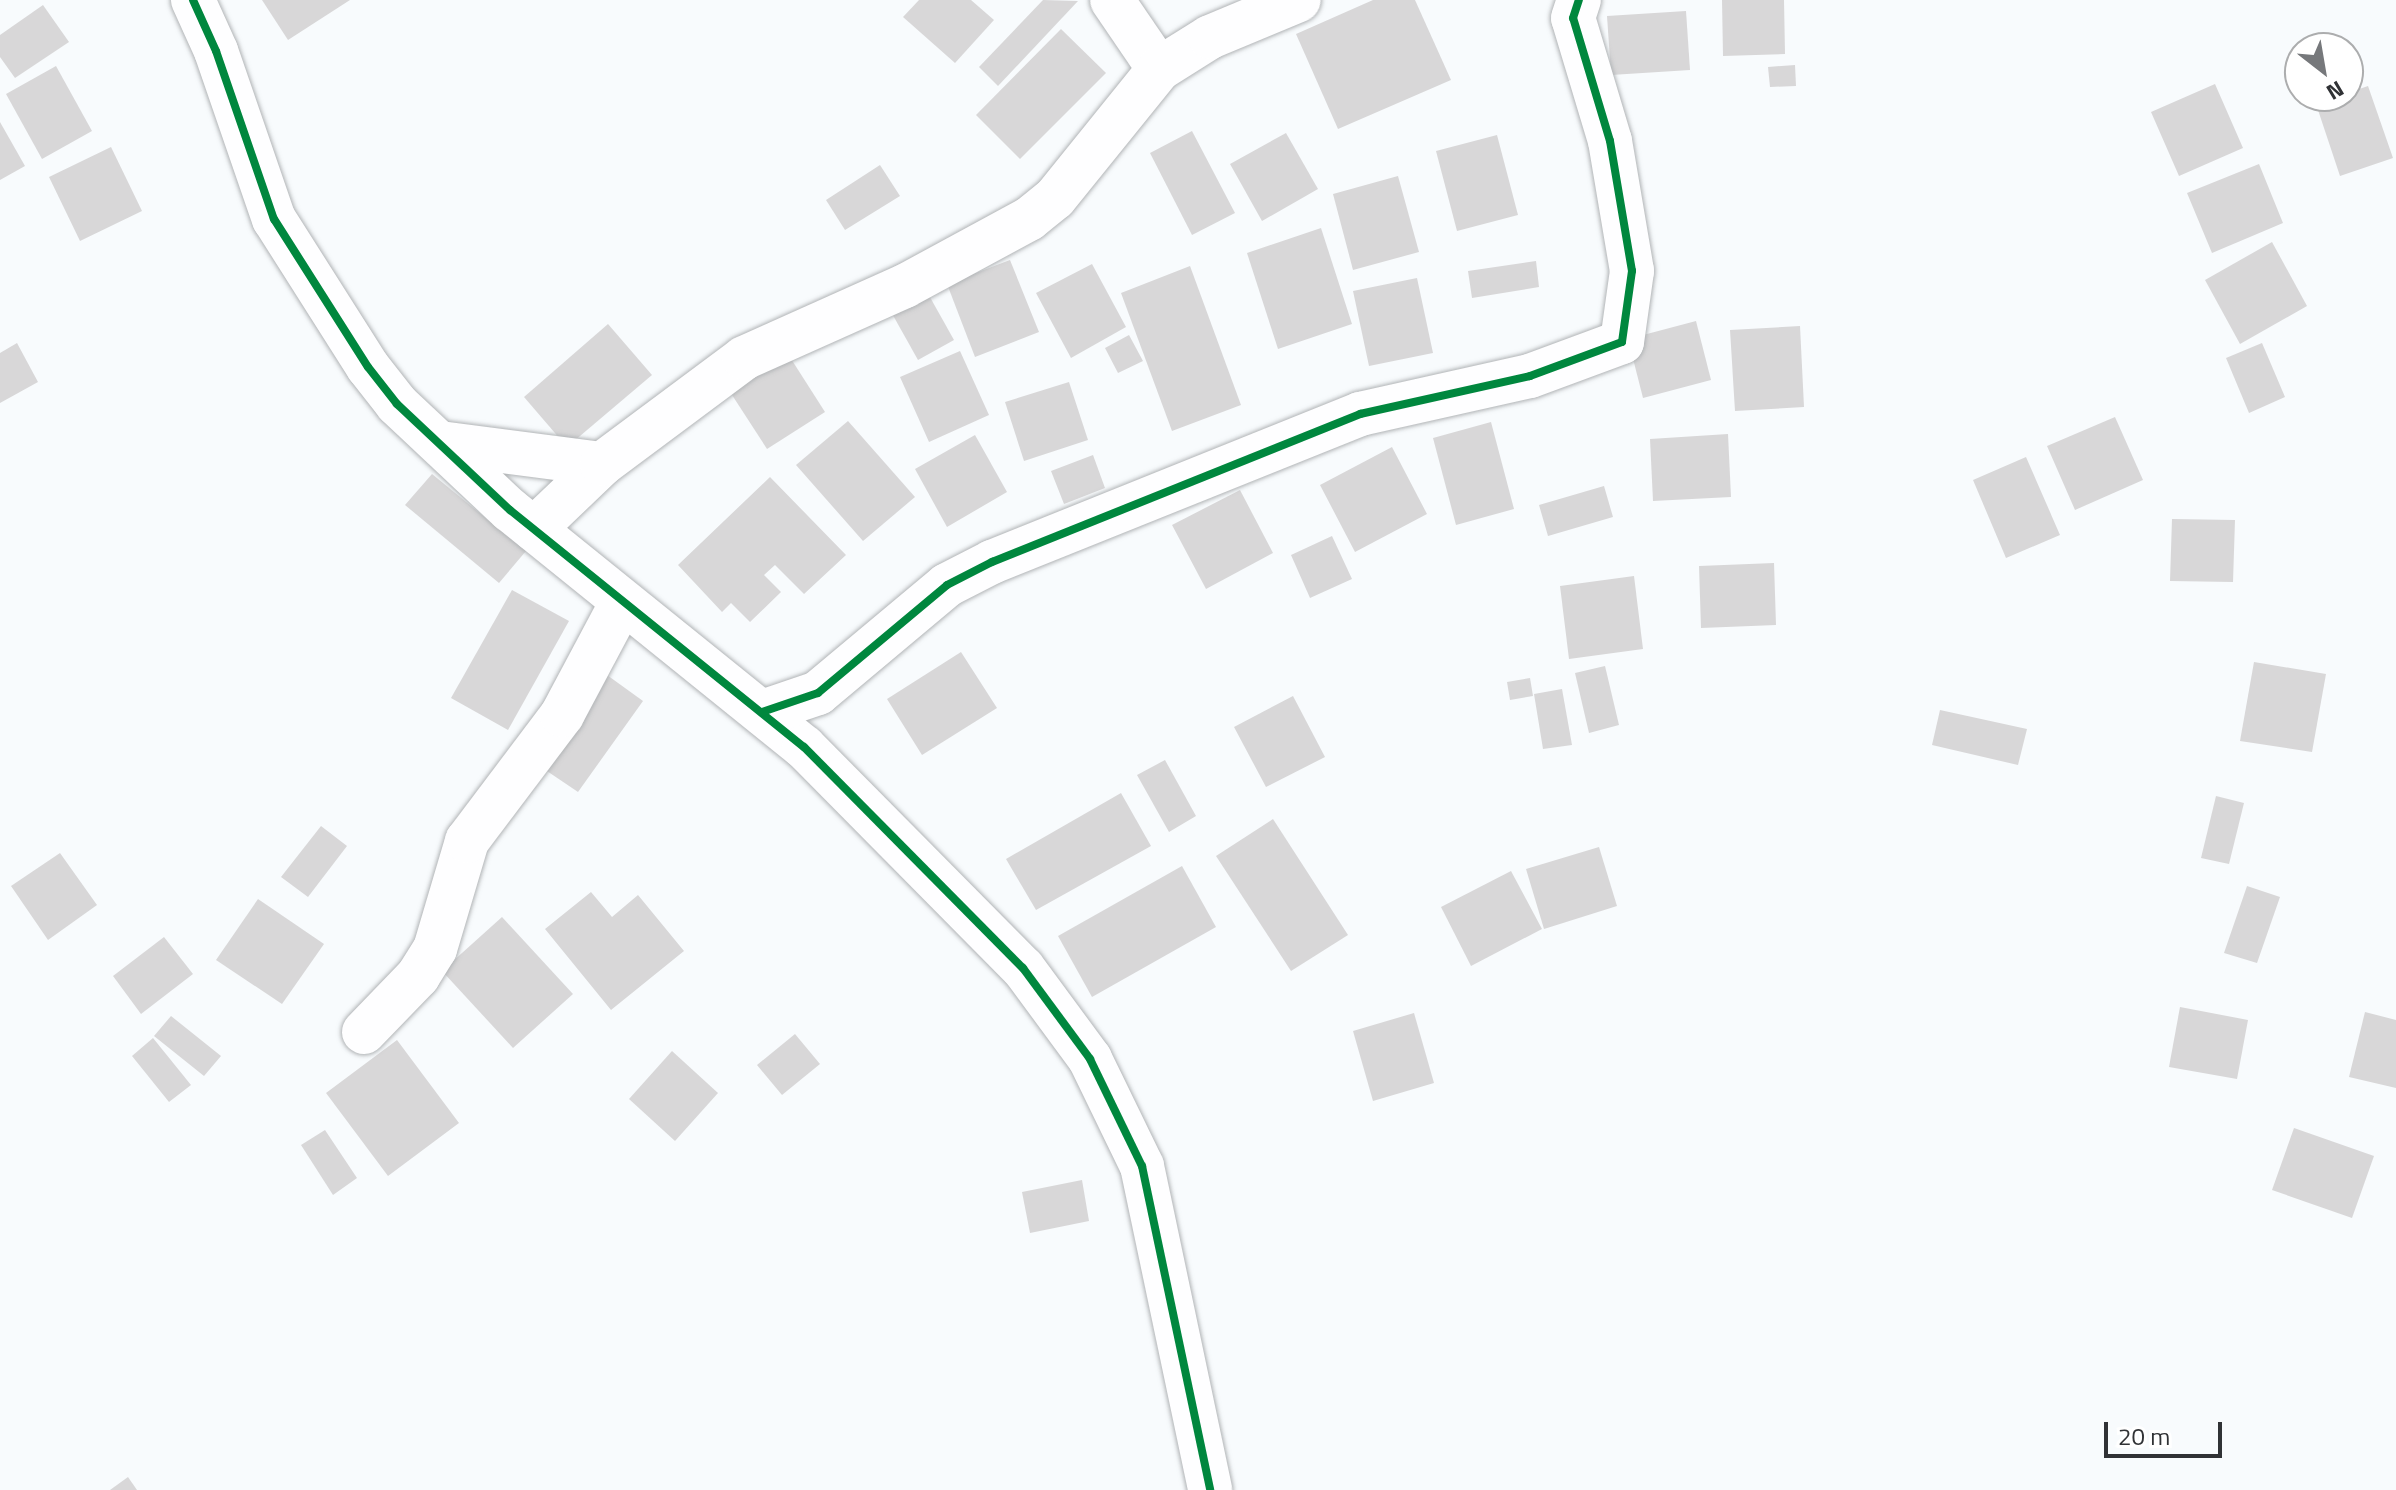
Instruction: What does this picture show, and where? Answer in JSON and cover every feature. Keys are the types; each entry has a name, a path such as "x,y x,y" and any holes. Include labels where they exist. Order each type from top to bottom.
{"street":[{"path":"193,0 216,51 274,219 368,367 397,404 534,529 804,747 1023,968 1090,1059 1142,1166 1210,1490"},
{"path":"1112,0 1159,69"},
{"path":"534,529 602,464 744,358 905,286 1029,219 1055,198 1159,69 1210,37 1299,0"},
{"path":"762,712 818,693 947,585 992,562 1360,414 1530,376 1622,342 1632,271 1610,141 1573,18 1579,0"},
{"path":"440,443 602,464"},
{"path":"364,1032 418,976 435,949 467,841 562,715 622,602"}],"building":[{"path":"262,0 350,0 288,40"},
{"path":"919,0 971,0 994,20 955,63 903,17"},
{"path":"1043,0 1078,1 998,86 979,67"},
{"path":"1373,0 1415,0 1451,80 1338,129 1296,34"},
{"path":"1722,0 1784,0 1785,54 1723,56"},
{"path":"43,5 69,42 15,78 0,57 0,35"},
{"path":"1686,11 1690,70 1611,75 1607,16"},
{"path":"1061,29 1106,73 1020,159 976,115"},
{"path":"1795,65 1796,86 1770,87 1768,67"},
{"path":"56,66 92,131 42,159 6,94"},
{"path":"2215,84 2243,148 2179,176 2151,112"},
{"path":"2368,86 2393,158 2340,176 2319,112 2364,112 2364,87"},
{"path":"0,122 25,166 0,180"},
{"path":"1192,131 1235,213 1192,235 1150,153"},
{"path":"1286,133 1318,189 1262,221 1230,164"},
{"path":"1497,135 1518,215 1457,231 1436,151"},
{"path":"111,147 142,211 80,241 49,177"},
{"path":"2259,164 2283,223 2212,253 2187,193"},
{"path":"880,165 900,196 845,230 826,200"},
{"path":"1398,176 1419,252 1353,270 1333,194"},
{"path":"1321,228 1352,324 1278,349 1247,253"},
{"path":"2272,242 2307,306 2240,344 2205,280"},
{"path":"1010,260 1039,332 975,357 947,284"},
{"path":"1536,261 1539,287 1472,298 1468,271"},
{"path":"1092,264 1126,327 1071,358 1036,293"},
{"path":"1190,266 1241,405 1172,431 1121,293"},
{"path":"1417,278 1433,353 1369,366 1353,291"},
{"path":"926,290 954,340 918,360 890,310"},
{"path":"1696,321 1711,380 1643,398 1628,339"},
{"path":"608,324 652,375 567,447 524,397"},
{"path":"1800,326 1804,407 1735,411 1730,330"},
{"path":"1129,335 1143,361 1118,373 1105,348"},
{"path":"779,340 825,412 767,449 721,378"},
{"path":"17,343 38,382 0,403 0,353"},
{"path":"2262,343 2285,397 2249,413 2226,358"},
{"path":"960,351 989,415 929,442 900,377"},
{"path":"1069,382 1088,440 1024,461 1005,402"},
{"path":"2115,417 2143,480 2075,510 2047,446"},
{"path":"848,421 915,497 863,541 796,465"},
{"path":"1491,422 1514,509 1456,525 1433,438"},
{"path":"1728,434 1731,497 1653,501 1650,439"},
{"path":"975,435 1007,492 947,527 915,469"},
{"path":"1392,447 1427,514 1355,552 1320,485"},
{"path":"1093,455 1105,488 1064,504 1051,471"},
{"path":"2026,457 2060,535 2006,558 1973,480"},
{"path":"432,474 526,551 499,583 405,505"},
{"path":"770,477 846,555 804,594 775,565 764,575 781,592 750,622 731,603 722,612 678,565"},
{"path":"1604,486 1613,517 1548,536 1539,505"},
{"path":"1240,490 1273,553 1206,589 1172,525"},
{"path":"2172,519 2235,520 2233,582 2170,581"},
{"path":"1332,536 1352,579 1310,598 1291,555"},
{"path":"1774,563 1776,625 1701,628 1699,566"},
{"path":"1634,576 1643,649 1569,659 1560,586"},
{"path":"512,590 569,621 508,730 451,698"},
{"path":"961,652 997,708 922,755 887,699"},
{"path":"2254,662 2326,674 2312,752 2240,741"},
{"path":"1605,666 1619,725 1589,733 1575,673"},
{"path":"607,675 643,701 578,792 541,767"},
{"path":"1530,678 1533,696 1510,700 1507,682"},
{"path":"1562,689 1572,745 1543,749 1534,694"},
{"path":"1293,696 1325,757 1266,787 1234,727"},
{"path":"1940,710 2027,729 2018,765 1932,745"},
{"path":"1165,760 1196,816 1169,832 1137,775"},
{"path":"1121,793 1151,846 1036,910 1006,859"},
{"path":"2216,796 2244,803 2229,864 2201,858"},
{"path":"1273,819 1348,935 1291,971 1216,856"},
{"path":"321,826 347,846 308,897 281,877"},
{"path":"1599,847 1617,906 1544,929 1526,869"},
{"path":"60,853 97,905 48,940 11,886"},
{"path":"1182,866 1216,927 1092,997 1058,936"},
{"path":"1511,871 1542,929 1471,966 1441,907"},
{"path":"2247,886 2280,897 2257,963 2224,953"},
{"path":"591,892 612,917 638,895 684,951 611,1010 545,929"},
{"path":"258,899 324,944 282,1004 216,960"},
{"path":"502,917 573,994 513,1048 442,971"},
{"path":"164,937 193,974 141,1014 113,976"},
{"path":"2180,1007 2248,1020 2237,1079 2169,1067"},
{"path":"2365,1012 2396,1020 2396,1088 2349,1077"},
{"path":"1414,1013 1434,1083 1373,1101 1353,1031"},
{"path":"171,1016 221,1056 204,1076 154,1036"},
{"path":"795,1034 820,1064 782,1095 757,1065"},
{"path":"153,1038 191,1085 169,1102 132,1056"},
{"path":"397,1040 459,1123 388,1176 326,1093"},
{"path":"672,1051 718,1093 675,1141 629,1099"},
{"path":"2294,1128 2374,1156 2352,1218 2272,1190"},
{"path":"325,1130 357,1178 333,1195 301,1145"},
{"path":"1082,1180 1089,1221 1030,1233 1022,1192"},
{"path":"128,1477 137,1490 110,1490"}],"cycle path":[{"path":"193,0 216,51 274,219 368,367 397,404 510,510 804,747 1023,968 1090,1059 1142,1166 1210,1490"},
{"path":"762,712 818,693 947,585 992,562 1360,414 1530,376 1622,342 1632,271 1610,141 1573,18 1579,0"}]}
